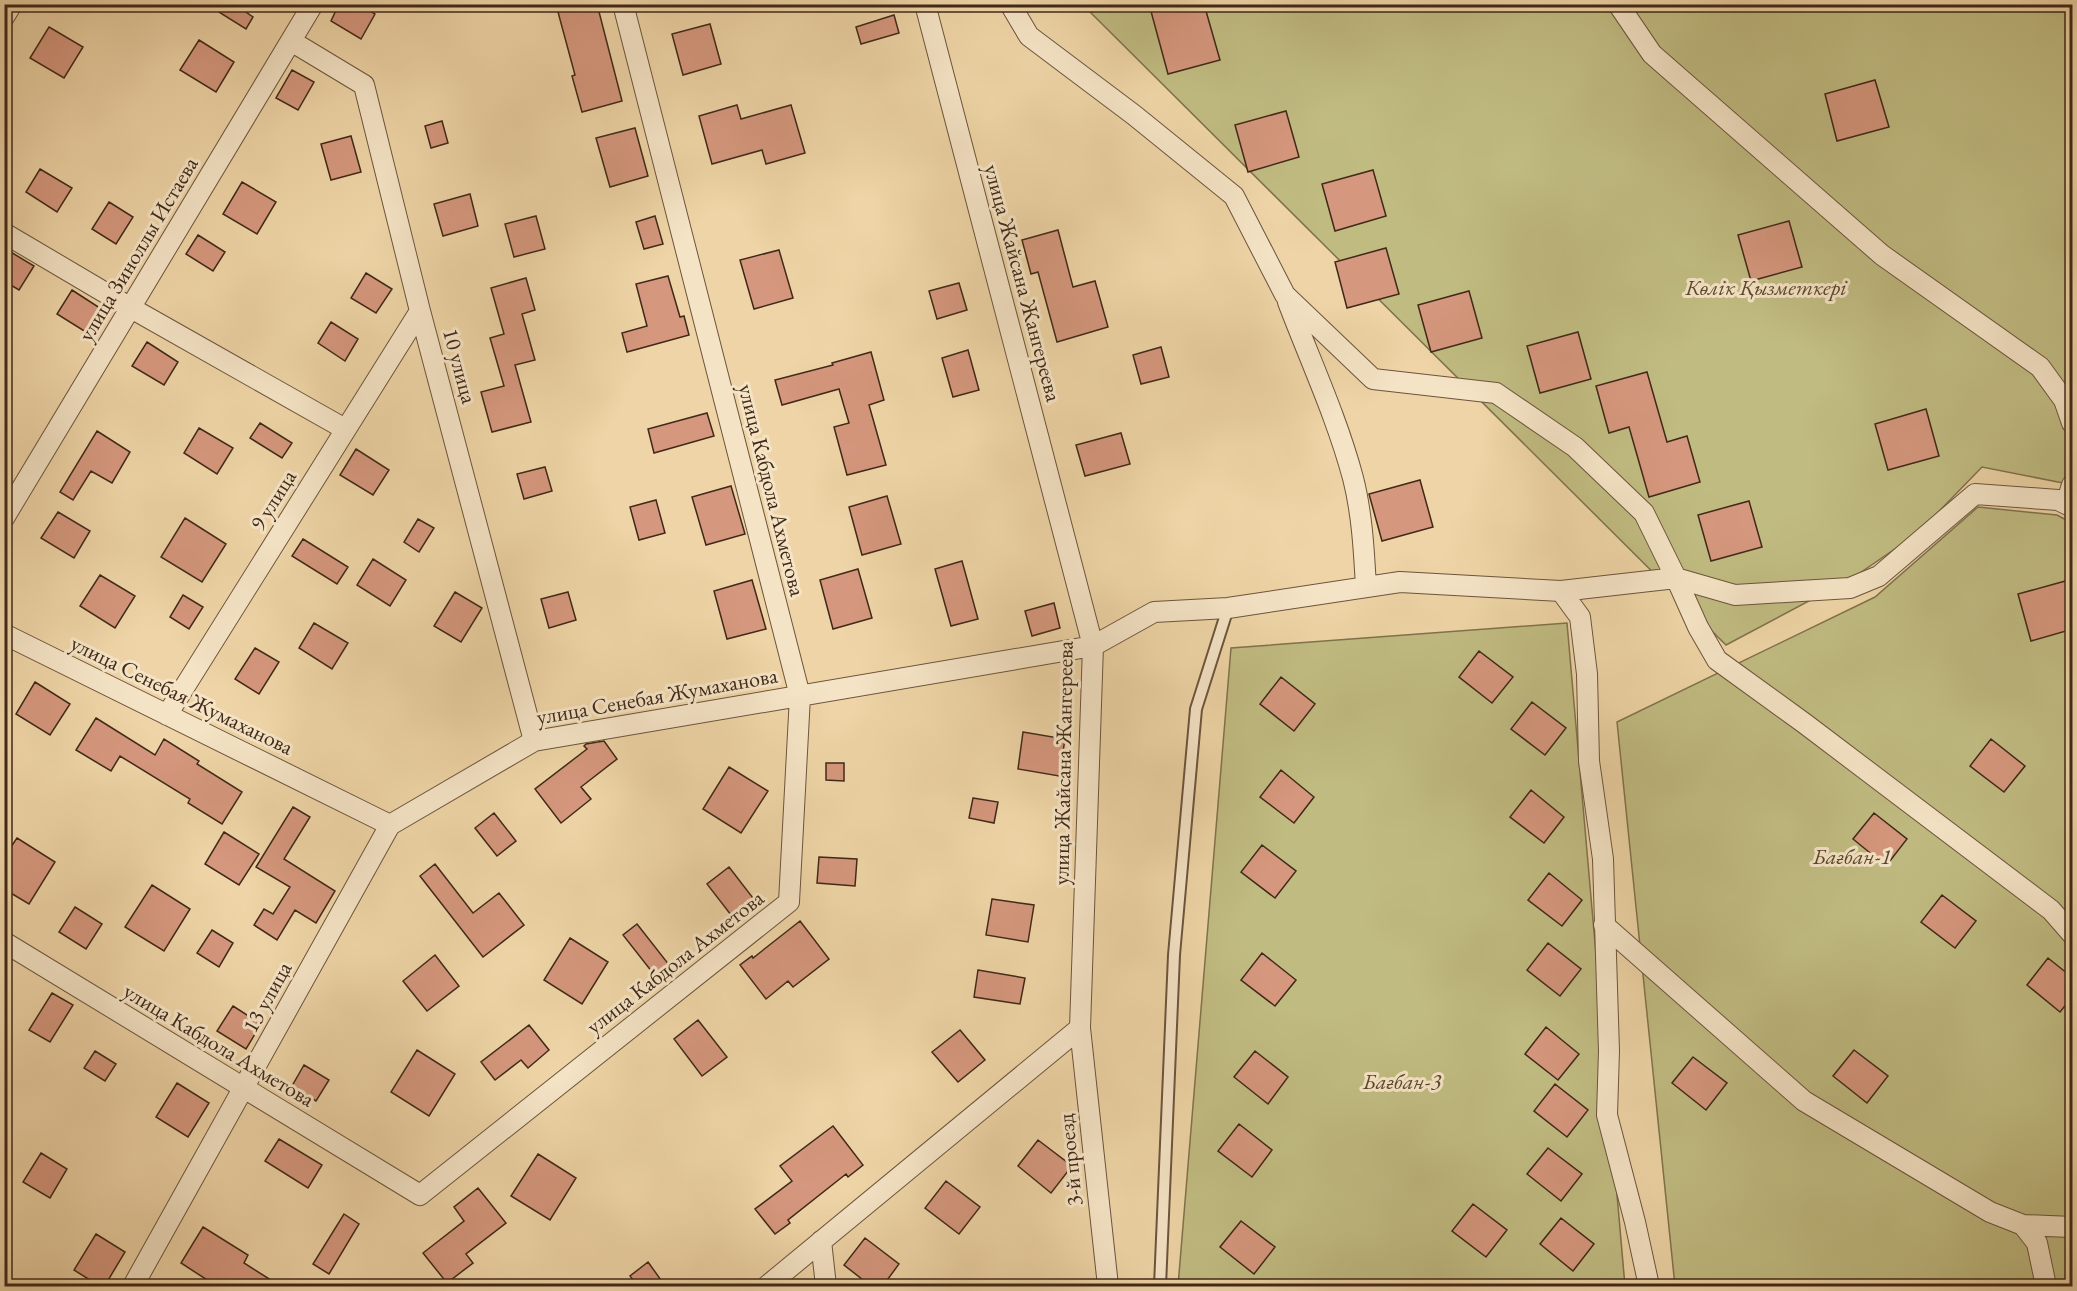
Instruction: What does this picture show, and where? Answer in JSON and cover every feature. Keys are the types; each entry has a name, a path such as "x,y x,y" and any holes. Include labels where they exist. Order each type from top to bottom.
{"street":[{"path":"4,16 12,4"},
{"name":"улица Зиноллы Истаева","path":"4,518 313,4"},
{"name":"улица Кабдола Ахметова","path":"4,942 420,1195 789,902 800,696 623,4"},
{"name":"улица Жайсана Жангереева","path":"925,4 1093,646 1080,1028"},
{"path":"1010,4 1029,36 1134,115 1234,196 1285,296 1339,433 1353,478 1360,520 1366,587"},
{"path":"1618,4 1652,54 1882,255 2040,367 2064,400 2073,423"},
{"name":"10 улица","path":"291,41 364,86 420,311 534,741"},
{"path":"4,233 345,429"},
{"path":"1285,296 1373,379 1496,393 1575,447 1644,513 1698,627 1717,660 2051,910 2073,934"},
{"name":"9 улица","path":"167,715 420,311"},
{"path":"1676,578 1735,595 1850,588 1879,576 1975,494 2058,500 2069,505 2073,485"},
{"name":"улица Сенебая Жумаханова","path":"4,634 390,825 534,741 1093,646 1154,612 1228,608 1400,582 1560,591 1676,578"},
{"path":"1560,591 1580,617 1587,674 1589,761 1603,859 1609,1051 1606,1115 1635,1222 1649,1287"},
{"name":"13 улица","path":"133,1287 390,825"},
{"path":"1604,925 1804,1101 1990,1212 2023,1225 2073,1227"},
{"path":"766,1287 1080,1028"},
{"name":"3-й проезд","path":"1080,1028 1108,1287"},
{"path":"2023,1225 2037,1244 2046,1287"},
{"path":"821,1241 826,1287"}],"lane":[{"path":"1160,1287 1174,955 1196,709 1228,608"}],"green space":[{"name":"Көлік Қызметкері","path":"1083,5 2072,5 2072,488 2063,483 1982,467 1918,533 1854,577 1726,645"},
{"name":"Бағбан-1","path":"1978,507 2057,515 2072,523 2072,1286 1675,1286 1617,722 1875,597"},
{"name":"Бағбан-3","path":"1567,623 1625,1286 1178,1286 1231,648"}],"building":[{"path":"206,4 234,4 253,17 246,29"},
{"path":"339,4 359,4 375,14 361,39 331,21"},
{"path":"586,4 597,4 622,101 582,112 572,76 575,75 558,12"},
{"path":"1149,4 1204,4 1220,60 1168,74"},
{"path":"894,15 899,33 861,44 856,27"},
{"path":"710,24 721,64 683,75 672,34"},
{"path":"49,27 83,47 64,78 30,58"},
{"path":"199,40 234,62 216,92 180,70"},
{"path":"292,70 314,82 298,110 276,98"},
{"path":"1875,80 1889,127 1837,141 1825,94"},
{"path":"737,105 741,119 791,105 805,153 766,164 762,150 712,164 699,116"},
{"path":"1286,111 1299,157 1248,172 1235,125"},
{"path":"442,121 448,143 431,148 425,126"},
{"path":"635,128 648,176 610,187 596,138"},
{"path":"351,136 361,172 331,180 321,144"},
{"path":"40,169 72,188 57,212 26,192"},
{"path":"1373,170 1386,216 1335,231 1322,184"},
{"path":"242,182 276,202 257,234 223,214"},
{"path":"470,194 478,226 443,236 434,204"},
{"path":"109,202 133,217 116,244 92,229"},
{"path":"536,216 545,249 514,257 505,224"},
{"path":"655,216 663,244 644,249 636,222"},
{"path":"1789,221 1802,267 1751,281 1738,235"},
{"path":"1058,230 1073,287 1095,281 1108,327 1057,342 1038,272 1031,274 1022,240"},
{"path":"198,235 225,252 213,271 186,254"},
{"path":"4,248 34,266 19,290 4,281"},
{"path":"1386,248 1399,294 1347,308 1335,262"},
{"path":"779,250 793,298 754,309 740,260"},
{"path":"366,273 392,289 376,313 351,298"},
{"path":"668,276 680,317 684,316 689,335 627,352 622,333 647,326 636,284"},
{"path":"526,278 535,310 522,314 535,360 515,365 531,422 492,432 481,392 504,386 490,338 504,334 491,288"},
{"path":"959,283 967,310 937,319 929,291"},
{"path":"72,290 103,310 89,334 57,314"},
{"path":"1469,291 1482,338 1431,352 1418,305"},
{"path":"331,322 358,339 345,361 318,343"},
{"path":"1578,332 1591,379 1540,393 1527,346"},
{"path":"147,342 178,362 164,385 132,366"},
{"path":"1161,347 1169,377 1141,384 1133,355"},
{"path":"968,350 979,390 953,397 942,358"},
{"path":"871,352 884,400 869,405 886,465 847,475 834,427 849,423 839,389 782,405 775,380 833,365 832,363"},
{"path":"1647,372 1667,442 1687,436 1700,482 1649,497 1629,427 1609,433 1596,386"},
{"path":"1926,409 1939,456 1888,470 1875,424"},
{"path":"707,413 714,436 654,453 648,429"},
{"path":"260,423 292,443 282,458 250,438"},
{"path":"199,428 233,448 217,474 184,453"},
{"path":"97,431 130,452 112,483 91,471 73,500 60,492"},
{"path":"1121,433 1130,464 1085,476 1076,445"},
{"path":"356,449 389,470 373,495 340,475"},
{"path":"545,467 552,491 524,499 517,474"},
{"path":"1420,480 1433,527 1382,541 1369,494"},
{"path":"731,486 745,534 706,545 692,497"},
{"path":"887,496 901,544 862,555 849,507"},
{"path":"656,500 665,533 639,540 630,507"},
{"path":"1749,501 1762,547 1711,561 1698,515"},
{"path":"58,512 90,531 74,558 41,538"},
{"path":"185,518 226,544 202,582 161,557"},
{"path":"418,519 434,528 419,552 404,542"},
{"path":"303,539 348,567 337,584 292,556"},
{"path":"373,559 406,580 390,606 357,585"},
{"path":"962,561 978,619 951,626 935,569"},
{"path":"858,569 872,618 833,629 820,580"},
{"path":"100,575 135,596 115,628 80,606"},
{"path":"752,580 766,629 727,639 714,591"},
{"path":"2069,580 2073,591 2073,629 2031,641 2018,594"},
{"path":"455,592 482,608 461,642 434,626"},
{"path":"568,592 576,620 549,628 541,599"},
{"path":"183,595 203,607 189,629 170,617"},
{"path":"1054,603 1060,628 1032,636 1025,611"},
{"path":"314,623 348,643 332,669 299,648"},
{"path":"255,648 279,662 259,694 235,679"},
{"path":"1479,651 1513,677 1492,703 1459,677"},
{"path":"1281,677 1315,704 1294,731 1260,704"},
{"path":"35,682 70,704 50,735 16,714"},
{"path":"1532,702 1566,728 1545,755 1511,729"},
{"path":"96,718 155,755 164,739 199,761 197,764 242,792 222,824 188,803 190,799 120,756 111,771 76,750"},
{"path":"1023,732 1065,739 1059,776 1018,769"},
{"path":"1991,739 2025,766 2004,792 1970,766"},
{"path":"604,741 617,759 581,787 591,799 561,823 535,789 587,749 584,746 586,744"},
{"path":"826,763 844,763 844,781 826,780"},
{"path":"729,767 768,791 741,833 703,809"},
{"path":"1281,770 1314,797 1294,823 1260,797"},
{"path":"1531,790 1564,817 1544,843 1510,817"},
{"path":"973,798 998,802 994,823 969,818"},
{"path":"293,807 310,817 284,859 335,891 316,923 295,910 277,940 254,925 264,909 273,914 290,887 256,867"},
{"path":"494,813 516,841 497,856 475,828"},
{"path":"1874,813 1907,839 1886,866 1853,839"},
{"path":"224,832 259,854 239,885 205,864"},
{"path":"17,838 55,862 29,904 4,889 4,857"},
{"path":"1262,845 1296,871 1275,898 1241,872"},
{"path":"819,857 857,859 855,886 817,883"},
{"path":"435,864 473,913 499,893 524,925 483,957 420,876"},
{"path":"729,867 753,898 731,915 707,884"},
{"path":"1549,873 1582,900 1562,926 1528,900"},
{"path":"152,885 190,909 164,951 125,927"},
{"path":"1942,895 1976,921 1955,948 1921,922"},
{"path":"992,899 1034,905 1028,942 986,935"},
{"path":"75,907 102,924 86,949 59,932"},
{"path":"800,921 829,959 793,987 788,981 766,999 740,965 752,956 753,958"},
{"path":"637,924 670,966 656,977 623,935"},
{"path":"212,930 233,943 219,967 197,953"},
{"path":"570,938 608,962 582,1004 544,980"},
{"path":"1548,943 1581,969 1560,996 1527,970"},
{"path":"1262,953 1296,980 1275,1006 1241,980"},
{"path":"435,955 459,986 427,1011 403,981"},
{"path":"2048,958 2073,978 2073,996 2060,1012 2027,985"},
{"path":"978,970 1025,978 1020,1004 974,997"},
{"path":"52,993 73,1005 50,1042 29,1030"},
{"path":"233,1006 261,1024 246,1049 217,1031"},
{"path":"698,1020 727,1057 702,1076 674,1039"},
{"path":"529,1025 549,1050 528,1068 521,1060 495,1080 481,1062"},
{"path":"1546,1027 1579,1054 1558,1080 1525,1054"},
{"path":"960,1030 985,1060 958,1082 932,1052"},
{"path":"417,1050 455,1074 429,1116 391,1092"},
{"path":"1854,1050 1888,1076 1867,1103 1833,1076"},
{"path":"95,1051 116,1064 105,1081 84,1068"},
{"path":"1255,1051 1288,1077 1268,1104 1234,1077"},
{"path":"1693,1057 1727,1083 1706,1110 1672,1083"},
{"path":"304,1065 329,1080 316,1101 292,1086"},
{"path":"177,1083 209,1103 188,1137 156,1117"},
{"path":"1555,1084 1588,1110 1567,1137 1534,1111"},
{"path":"1239,1124 1272,1150 1252,1177 1218,1151"},
{"path":"833,1126 863,1165 848,1177 846,1174 788,1220 790,1223 775,1234 755,1209 792,1181 780,1166"},
{"path":"279,1139 322,1165 308,1188 265,1161"},
{"path":"1038,1140 1072,1166 1051,1193 1018,1166"},
{"path":"1548,1148 1582,1174 1561,1201 1527,1174"},
{"path":"41,1153 67,1169 50,1198 23,1182"},
{"path":"538,1154 576,1178 550,1220 511,1196"},
{"path":"946,1181 980,1207 959,1234 925,1208"},
{"path":"478,1188 506,1223 466,1254 473,1263 447,1283 423,1253 464,1221 454,1207"},
{"path":"1473,1204 1507,1230 1486,1257 1452,1231"},
{"path":"344,1214 359,1224 329,1274 313,1264"},
{"path":"1561,1218 1594,1244 1573,1271 1540,1244"},
{"path":"1241,1221 1275,1247 1254,1274 1220,1247"},
{"path":"203,1227 248,1255 244,1263 282,1287 218,1287 181,1263"},
{"path":"96,1234 125,1252 104,1287 74,1270"},
{"path":"865,1238 899,1264 882,1287 872,1287 844,1265"},
{"path":"648,1262 666,1287 638,1287 630,1276"}]}
